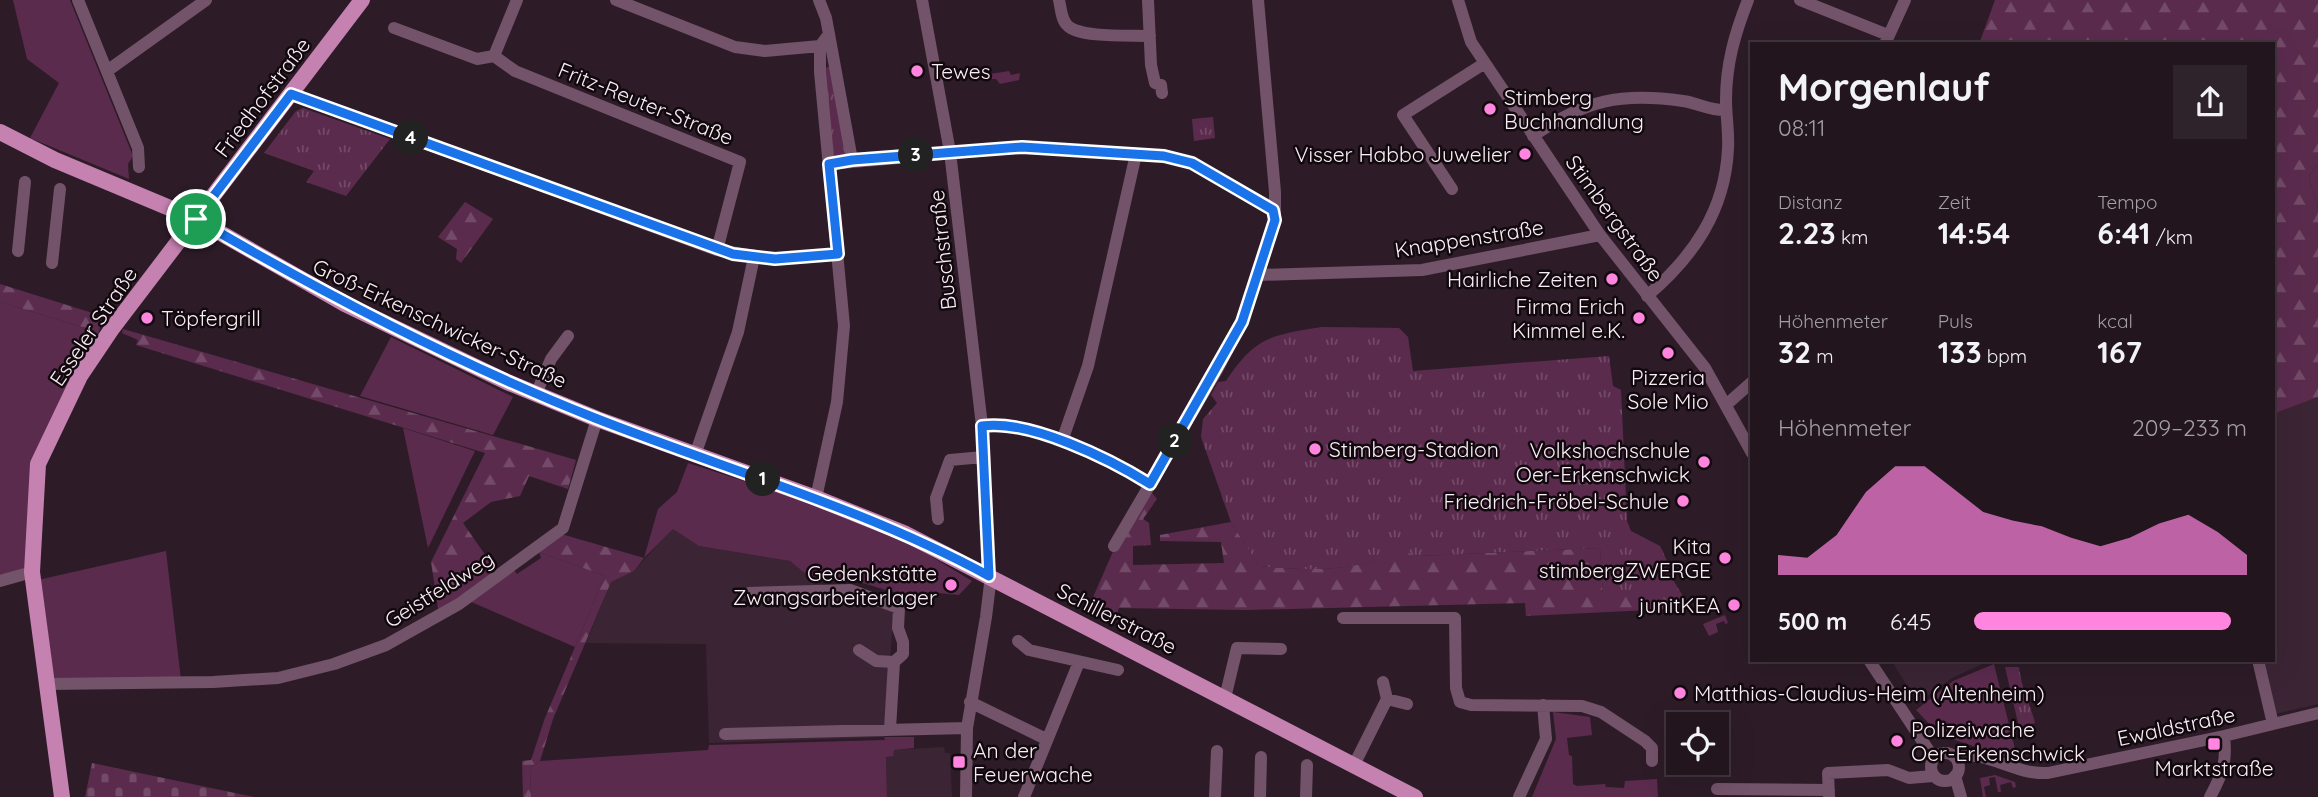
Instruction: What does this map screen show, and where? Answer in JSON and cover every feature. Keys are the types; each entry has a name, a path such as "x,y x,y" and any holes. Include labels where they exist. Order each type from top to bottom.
{"main road":[{"name":"Friedhofstraße","path":"196,219 362,0"},
{"name":"Groß-Erkenschwicker-Straße","path":"0,132 55,160 196,219 345,304 495,377 597,419 816,498 906,534 989,576"},
{"name":"Esseler Straße","path":"62,797 32,572 38,464 79,376 149,278 196,219"},
{"name":"Schillerstraße","path":"989,576 1415,797"}],"street":[{"path":"78,0 138,148 139,167"},
{"path":"107,71 206,0"},
{"path":"494,56 516,0"},
{"path":"819,0 826,18 852,160"},
{"name":"Buschstraße","path":"922,0 950,152 982,426 989,576 986,617 967,728 966,797"},
{"path":"1059,0 1062,17 1068,26 1080,32 1150,36"},
{"path":"1148,0 1151,65 1155,83 1161,85 1162,93"},
{"path":"1114,546 1242,322 1275,220 1275,192 1258,0"},
{"path":"1647,296 1674,273 1695,248 1709,220 1725,173 1728,149 1727,77 1734,36 1748,0"},
{"path":"1800,0 1827,5 1887,39 1905,0"},
{"path":"623,1 735,47 765,51 820,46"},
{"name":"Stimbergstraße","path":"1462,1 1471,42 1600,235 1705,368 1750,449"},
{"name":"Fritz-Reuter-Straße","path":"394,28 477,59 494,56 515,71 740,162 717,250"},
{"path":"816,498 837,402 844,326 820,72 820,46 829,34"},
{"path":"1452,189 1403,115 1485,63"},
{"path":"291,94 717,250 775,259 838,254"},
{"path":"1533,136 1575,111 1605,100 1624,97 1660,98 1726,110"},
{"path":"829,164 1022,147 1164,156 1192,163 1273,210"},
{"path":"1062,441 1088,366 1136,154"},
{"path":"18,251 24,183"},
{"path":"52,263 60,190"},
{"name":"Knappenstraße","path":"1259,275 1422,270 1600,235"},
{"path":"695,455 738,332 754,257"},
{"path":"536,394 551,359 568,336"},
{"path":"1726,405 1750,384"},
{"name":"Geistfeldweg","path":"47,684 214,682 278,678 334,664 386,645 459,604 563,528 597,419"},
{"path":"982,426 1019,428 1062,441 1150,484"},
{"path":"938,519 936,498 950,460 983,457"},
{"path":"0,581 32,572"},
{"path":"749,593 850,590 899,608 898,628 903,642 903,654 894,662 876,661 859,650"},
{"path":"1343,618 1455,618 1456,688 1460,702 1471,705 1582,706 1601,712 1645,741 1652,748 1652,761"},
{"path":"1018,640 1029,650 1118,670"},
{"path":"1225,698 1237,648 1281,649"},
{"path":"890,729 894,662"},
{"path":"1024,797 1079,662"},
{"path":"1870,662 1910,719 1934,763 1940,780 1955,771"},
{"path":"2258,662 2273,723"},
{"path":"1354,765 1387,699 1383,682"},
{"path":"1387,699 1407,704"},
{"path":"970,702 1046,739"},
{"path":"1519,797 1546,739 1544,705"},
{"name":"Ewaldstraße","path":"1955,771 1970,762 2000,764 2025,772 2048,773 2318,713"},
{"path":"724,734 967,728"},
{"path":"2210,797 2226,763 2224,736"},
{"path":"1215,797 1217,751"},
{"path":"1717,789 1829,793 1828,772 1888,770 1899,773 1934,763 1949,753 1961,797"},
{"path":"1260,797 1261,757"},
{"path":"1306,797 1307,765"},
{"path":"1954,797 1955,771"}],"shaded area":[{"path":"2318,397 2318,704 2271,715 2258,662 2275,662 2275,413"},
{"path":"673,528 699,546 790,561 815,582 894,609 884,737 709,743 706,644 586,643 611,582 634,571"},
{"path":"1892,662 1987,662 1952,678 1918,703"},
{"path":"944,747 945,753 950,753 952,797 887,797 886,756 893,756 893,750"}],"green space":[{"path":"13,0 70,0 133,156 128,164 129,179 30,138 59,83 27,59"},
{"path":"1995,0 2318,0 2318,164 2309,176 2318,209 2318,397 2275,413 2275,42 1980,42"},
{"path":"834,66 847,155 832,157 823,68"},
{"path":"1009,71 1011,75 1020,73 1019,80 1000,84 996,79 991,79 990,74"},
{"path":"303,108 390,139 346,196 306,182 314,171 264,153 296,111"},
{"path":"1213,117 1215,138 1194,141 1192,119"},
{"path":"2318,164 2318,209 2309,176"},
{"path":"465,202 493,219 461,263 456,259 457,249 438,237"},
{"path":"0,284 102,316 99,332 0,302"},
{"path":"0,302 99,332 75,375 34,463 27,569 0,576"},
{"path":"1322,327 1399,328 1408,337 1413,371 1609,356 1613,386 1621,390 1627,521 1631,531 1660,546 1668,563 1661,582 1661,597 1603,595 1600,548 1419,556 1385,546 1379,560 1348,567 1305,569 1259,566 1231,522 1201,437 1203,419 1217,403 1211,395 1218,382 1226,381 1236,366 1256,347 1277,336"},
{"path":"123,329 576,460 568,489 529,476 520,496 491,502 463,523 497,572 439,614 431,562 485,453 136,345 138,340 122,333"},
{"path":"391,337 513,397 493,435 360,396"},
{"path":"403,428 475,451 428,548"},
{"path":"688,463 822,506 909,543 972,581 959,595 928,592 921,607 896,593 856,581 815,582 790,561 699,546 673,529 644,558 658,509 677,492"},
{"path":"1152,493 1157,499 1143,519 1149,523 1151,545 1133,546 1133,565 1224,563 1221,542 1160,541 1160,535 1231,522 1259,566 1304,569 1348,567 1378,560 1385,545 1419,556 1600,548 1603,595 1661,582 1666,568 1690,608 1526,616 1525,603 1246,610 1119,608 1113,624 1087,611 1115,547"},
{"path":"561,534 644,558 634,571 611,582 553,719 540,761 530,768 531,797 523,797 522,761 531,760 545,718 605,576 539,552"},
{"path":"166,551 181,680 53,680 38,580"},
{"path":"539,552 605,576 575,647 469,601 513,569 517,574 541,558"},
{"path":"1725,615 1728,623 1725,624 1724,621 1716,624 1718,632 1709,636 1703,624"},
{"path":"1994,664 2018,761 1940,735 1916,710 1953,681"},
{"path":"2005,667 2019,667 2035,723 2019,727"},
{"path":"1553,712 1590,717 1592,735 1567,738 1569,755 1572,756 1573,784 1605,784 1606,787 1624,788 1625,781 1657,779 1658,797 1532,797 1556,739"},
{"path":"884,737 914,737 914,748 894,750 893,756 886,757 887,797 531,797 530,768 540,761 708,750 709,745 885,740"},
{"path":"92,763 254,797 85,797"},
{"path":"1995,775 2015,782 2016,787 2013,788 2011,782 2000,785 2001,792 1998,792 1995,777 1989,778 1990,785 1984,787 1986,797 1983,797 1980,778"}],"place":[{"name":"Tewes","path":"917,71"},
{"name":"Stimberg Buchhandlung","path":"1490,109"},
{"name":"Visser Habbo Juwelier","path":"1525,154"},
{"name":"Hairliche Zeiten","path":"1612,279"},
{"name":"Töpfergrill","path":"147,318"},
{"name":"Firma Erich Kimmel e.K.","path":"1639,318"},
{"name":"Pizzeria Sole Mio","path":"1668,353"},
{"name":"Stimberg-Stadion","path":"1315,449"},
{"name":"Volkshochschule Oer-Erkenschwick","path":"1704,462"},
{"name":"Friedrich-Fröbel-Schule","path":"1683,501"},
{"name":"Kita stimbergZWERGE","path":"1725,558"},
{"name":"Gedenkstätte Zwangsarbeiterlager","path":"951,585"},
{"name":"junitKEA","path":"1734,605"},
{"name":"Matthias-Claudius-Heim (Altenheim)","path":"1680,693"},
{"name":"Polizeiwache Oer-Erkenschwick","path":"1897,741"},
{"name":"Marktstraße","path":"2214,744"},
{"name":"An der Feuerwache","path":"959,762"}],"route":[{"path":"291,94 717,250 754,257 775,259 838,254 829,164 852,160 1022,147 1164,156 1192,163 1273,210 1275,214 1259,275 1242,322 1150,484 1107,461 1038,432 993,425 982,426 989,576 906,534 816,498 597,419 507,382 345,304 196,219 291,94"}]}
